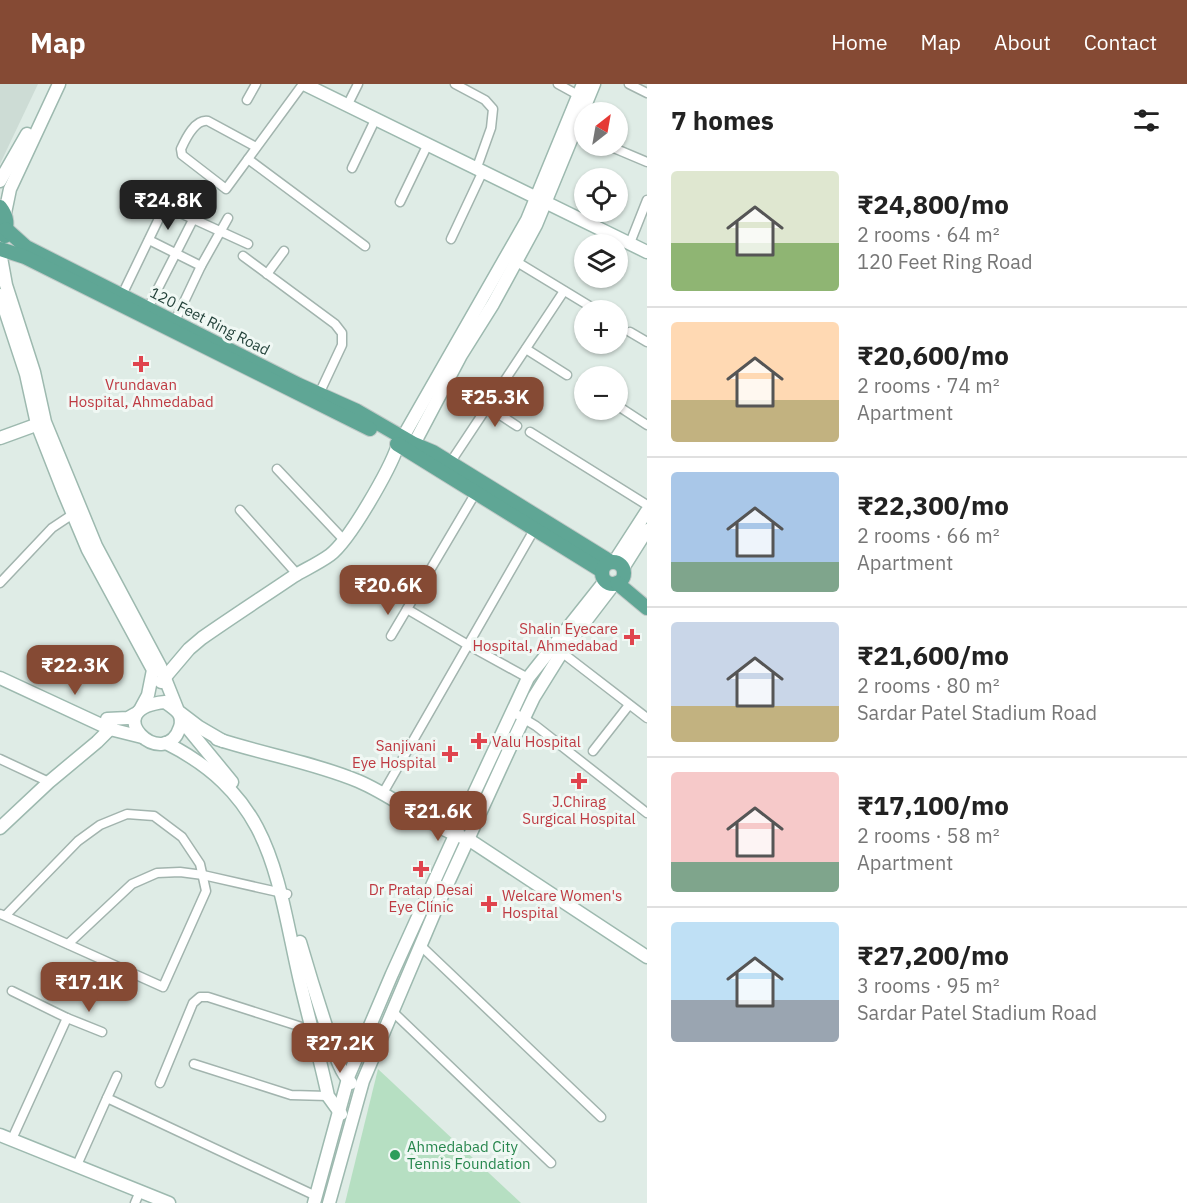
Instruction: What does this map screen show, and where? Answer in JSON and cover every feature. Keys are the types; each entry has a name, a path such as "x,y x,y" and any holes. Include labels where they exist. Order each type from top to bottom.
{"main road":[{"path":"0,250 6,229 2,210"},
{"name":"120 Feet Ring Road","path":"6,229 26,247 357,411 475,494 534,530 614,573 647,608"},
{"name":"120 Feet Ring Road","path":"0,250 35,262 297,394 406,444 433,452 647,596"}],"street":[{"path":"0,181 22,146 50,84"},
{"path":"2,210 59,84"},
{"path":"247,100 256,84"},
{"path":"347,106 358,84"},
{"path":"451,239 479,171 494,117 493,110 485,100 455,84"},
{"path":"142,737 134,725 138,711 148,695 189,649 297,574 332,554 344,540 393,460 406,444 517,262 580,90 558,84"},
{"path":"589,102 594,84"},
{"path":"628,84 647,93"},
{"path":"256,147 203,120 197,124 181,149 182,155 226,189 256,147 307,85 427,146 647,252"},
{"path":"352,168 375,120"},
{"path":"171,690 182,666 205,643 336,559 352,540 398,463 446,360 574,143"},
{"path":"400,202 427,146"},
{"path":"628,154 647,162"},
{"path":"248,159 365,246"},
{"path":"122,295 174,190"},
{"path":"630,243 647,200"},
{"path":"148,308 201,204"},
{"path":"165,206 248,244"},
{"path":"175,321 201,266 228,218"},
{"path":"149,240 201,266"},
{"path":"0,250 6,285 34,372 41,423 96,546 171,690 180,716 176,737 166,743 154,744 0,678"},
{"path":"267,274 284,251"},
{"path":"243,256 335,324 342,333 342,345 319,394"},
{"path":"517,262 579,300"},
{"path":"450,463 564,291"},
{"path":"0,295 73,514 88,550 153,670 148,695"},
{"path":"630,332 647,342"},
{"path":"526,349 567,375"},
{"path":"488,407 517,426"},
{"path":"628,413 647,425"},
{"path":"0,438 41,423"},
{"path":"530,432 647,505"},
{"path":"277,469 344,540"},
{"path":"391,636 475,494"},
{"path":"240,510 297,574"},
{"path":"614,573 647,511"},
{"path":"0,583 52,528 73,514"},
{"path":"383,793 534,530"},
{"path":"107,1098 315,1200 338,1112 355,1061 455,835 518,715 534,698 558,650 647,530"},
{"path":"407,609 528,678"},
{"path":"329,1203 359,1092 420,945 468,839 518,715 528,678 558,650"},
{"path":"558,650 647,718"},
{"path":"0,669 111,724"},
{"path":"0,828 49,782 97,742 111,724 128,718 153,703 165,702 180,716 249,802 270,839 284,894 300,981 328,1096 338,1112 351,1122"},
{"path":"594,751 629,705"},
{"path":"518,715 647,813"},
{"path":"180,716 223,741 307,763 358,781 383,793 455,835 468,839 647,957"},
{"path":"166,743 189,755 213,773 236,795 257,825 284,894 336,1054 348,1080 359,1092"},
{"path":"0,759 49,782"},
{"path":"127,814 154,816 182,837 200,864 206,891 163,987 3,915 78,841 100,825 127,814"},
{"path":"68,944 132,884 157,873 180,872 203,875 284,894"},
{"path":"420,945 601,1117"},
{"path":"12,991 102,1032"},
{"path":"160,1083 193,1003 200,997 208,997 314,1031"},
{"path":"392,1011 551,1163"},
{"path":"12,1140 67,1018"},
{"path":"336,1054 347,1061 355,1061"},
{"path":"194,1064 291,1095 328,1096"},
{"path":"77,1165 117,1076"},
{"path":"0,1135 169,1203"},
{"path":"135,1203 140,1191"}],"shaded area":[{"path":"0,84 38,84 0,164"}],"green space":[{"path":"378,1069 521,1203 345,1203"}],"place":[{"name":"Vrundavan Hospital, Ahmedabad","path":"141,364"},
{"name":"Shalin Eyecare Hospital, Ahmedabad","path":"632,637"},
{"name":"Valu Hospital","path":"479,741"},
{"name":"Sanjivani Eye Hospital","path":"450,754"},
{"name":"J.Chirag Surgical Hospital","path":"579,781"},
{"name":"Dr Pratap Desai Eye Clinic","path":"421,869"},
{"name":"Welcare Women's Hospital","path":"489,904"},
{"name":"Ahmedabad City Tennis Foundation","path":"395,1155"}]}
